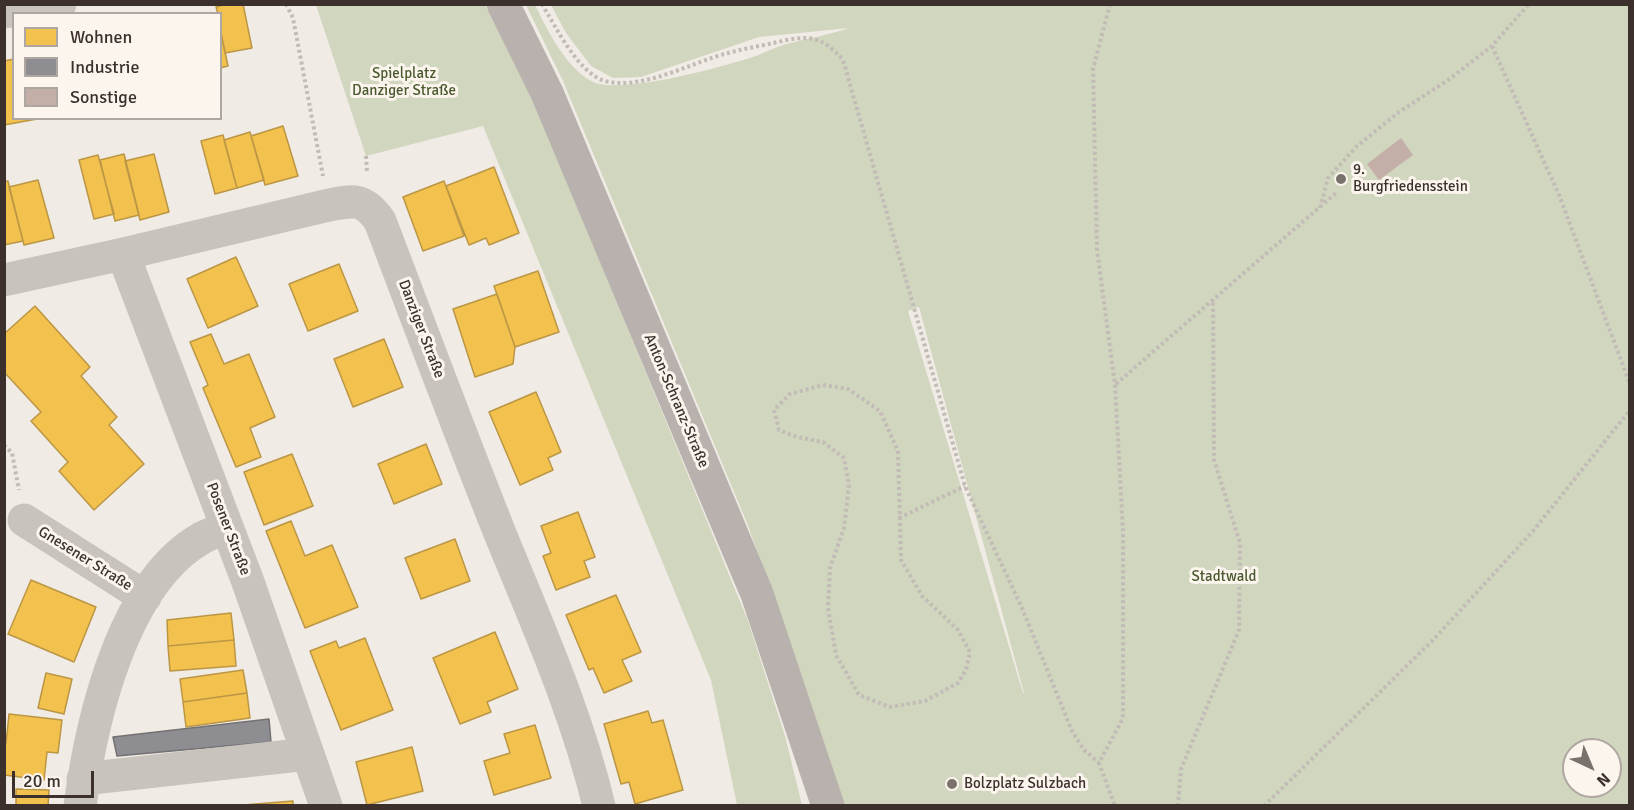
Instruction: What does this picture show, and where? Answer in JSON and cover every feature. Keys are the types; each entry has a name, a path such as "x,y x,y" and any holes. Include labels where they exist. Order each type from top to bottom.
{"main road":[{"name":"Anton-Schranz-Straße","path":"503,4 552,104 757,594 828,806"}],"street":[{"path":"4,12 60,4"},
{"name":"Danziger Straße","path":"4,280 123,255 328,205 346,202 361,203 371,207 380,221 499,531 563,687 578,728 599,806"},
{"name":"Posener Straße","path":"123,255 248,582 326,806"},
{"name":"Gnesener Straße","path":"24,520 145,597"},
{"name":"Gnesener Straße","path":"81,792 94,726 105,686 129,623 145,597 179,555 202,538 227,528"},
{"path":"81,792 308,754"}],"path":[{"path":"286,4 293,18 328,205"},
{"path":"542,4 561,37 588,71 604,81 646,80 729,53 792,39 814,39 834,48 843,60 965,486 1022,608 1072,731 1084,750 1099,763 1115,806"},
{"path":"1099,763 1123,718 1124,530 1115,384 1097,250 1093,69 1110,4"},
{"path":"1320,208 1328,178 1357,146 1398,112 1448,80 1492,46 1529,4"},
{"path":"1492,46 1559,195 1629,384"},
{"path":"1115,384 1336,193"},
{"path":"1178,806 1181,769 1239,630 1240,543 1214,460 1213,299"},
{"path":"823,385 848,389 880,411 898,451 898,518 901,560 922,596 958,630 969,652 966,670 958,683 925,701 890,707 859,695 836,655 828,608 830,568 844,528 849,485 844,458 823,442 797,437 779,430 774,410 790,394 823,385"},
{"path":"1263,806 1434,639 1533,531 1629,410"},
{"path":"4,445 12,453 24,520"},
{"path":"898,518 965,486"}],"green space":[{"name":"Spielplatz Danziger Straße","path":"316,5 485,5 538,110 748,621 785,736 802,805 737,805 711,680 483,126 366,156"},
{"name":"Stadtwald","path":"526,5 535,5 558,47 582,74 591,81 604,85 623,85 646,83 695,73 753,57 783,45 849,28 759,37 641,77 613,78 591,66 566,33 551,5 1629,5 1629,805 840,805 796,660 747,523 563,81","holes":["919,307 1024,693 908,311"]}],"building: Wohnen":[{"path":"243,4 252,48 225,53 222,38 222,12 217,12 216,7"},
{"path":"222,38 228,66 222,68"},
{"path":"12,59 12,120 32,120 4,125 4,61"},
{"path":"283,126 298,176 265,185 251,136"},
{"path":"250,132 264,180 237,188 224,140"},
{"path":"223,135 237,188 215,194 201,141"},
{"path":"124,154 139,215 115,221 100,160"},
{"path":"154,154 169,212 140,220 125,161"},
{"path":"98,155 114,214 94,219 79,160"},
{"path":"494,167 519,233 489,245 486,238 469,245 446,186"},
{"path":"38,180 54,238 24,245 9,187"},
{"path":"8,181 23,241 4,245 4,182"},
{"path":"444,181 464,236 423,251 403,197"},
{"path":"236,257 258,306 208,328 187,279"},
{"path":"339,264 358,311 308,331 289,284"},
{"path":"538,271 559,332 515,347 494,286"},
{"path":"497,294 515,347 513,364 475,377 453,309"},
{"path":"35,306 90,367 81,376 117,417 109,425 144,464 94,510 59,471 68,462 31,421 41,412 4,372 4,334"},
{"path":"211,334 224,364 249,354 275,417 250,428 261,457 236,467 203,388 208,385 190,342"},
{"path":"384,339 403,387 353,407 334,359"},
{"path":"536,392 561,452 548,458 553,470 520,485 489,412"},
{"path":"426,444 442,484 394,504 378,464"},
{"path":"292,454 313,506 264,525 244,472"},
{"path":"578,512 595,557 584,561 590,577 556,590 543,556 551,553 541,526"},
{"path":"291,521 305,556 332,545 358,607 305,628 266,531"},
{"path":"455,539 470,581 421,599 405,558"},
{"path":"31,580 96,607 74,662 8,634"},
{"path":"616,595 641,652 622,660 632,681 604,693 593,668 589,670 566,615"},
{"path":"231,613 234,640 168,646 167,620"},
{"path":"495,632 518,689 487,702 491,712 460,724 433,658"},
{"path":"365,638 393,710 341,730 310,651 336,641 339,648"},
{"path":"234,640 236,666 170,671 168,646"},
{"path":"243,670 247,693 183,702 180,679"},
{"path":"46,673 72,679 64,714 38,708"},
{"path":"247,693 250,718 186,727 183,702"},
{"path":"648,711 652,723 663,720 683,790 635,804 629,782 621,784 604,724"},
{"path":"9,714 62,720 58,753 47,752 44,780 4,775 4,743 6,743"},
{"path":"535,725 551,778 494,795 484,761 510,753 504,734"},
{"path":"412,747 423,791 367,805 356,762"},
{"path":"16,789 49,790 48,806 16,806"},
{"path":"293,801 293,806 243,806 243,805"}],"building: Industrie":[{"path":"269,719 271,742 117,756 113,737"}],"building: Sonstige":[{"path":"1401,138 1413,155 1379,180 1367,164"}],"place":[{"name":"9. Burgfriedensstein","path":"1341,179"},
{"name":"Bolzplatz Sulzbach","path":"952,784"}]}
